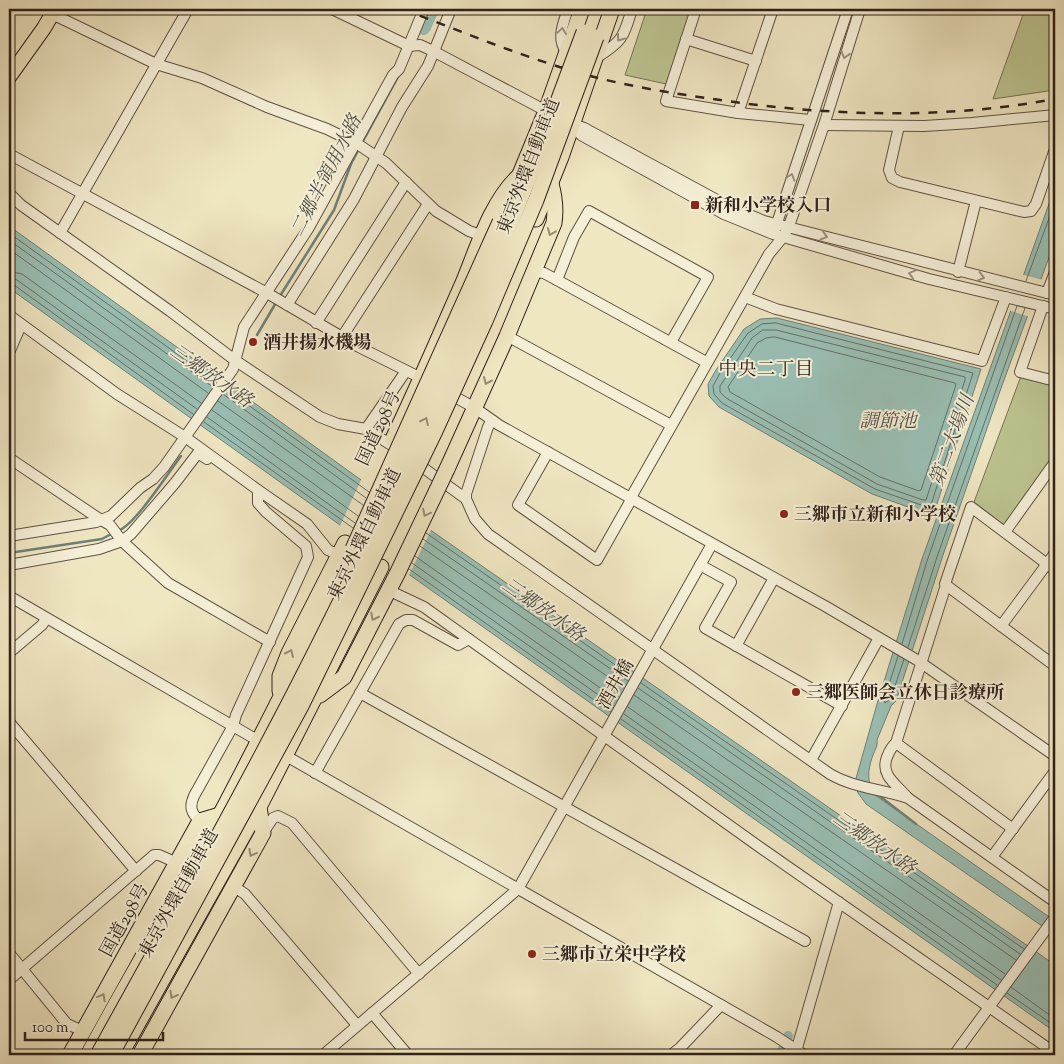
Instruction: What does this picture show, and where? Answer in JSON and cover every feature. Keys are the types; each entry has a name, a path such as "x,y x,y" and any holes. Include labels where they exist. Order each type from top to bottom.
{"highway":[{"name":"国道298号","path":"88,1055 174,901 280,700 280,676 289,653 344,554 508,206 546,111 582,9"},
{"name":"東京外環自動車道","path":"98,1055 179,910 289,703 358,564 475,311 549,129 592,9"},
{"name":"東京外環自動車道","path":"111,1055 301,706 435,431 486,321 536,200 605,9"},
{"path":"120,1055 259,807 374,582 496,319 550,184 612,9"},
{"name":"国道298号","path":"344,554 393,439 422,378 488,221 504,192 519,176"},
{"path":"314,701 344,677 397,574 508,336 554,223 556,212 555,198 550,184"},
{"path":"140,1055 263,833 259,807"},
{"path":"200,821 220,815"},
{"name":"国道298号","path":"70,1055 200,821"}],"main road":[{"path":"9,77 54,11"}],"street":[{"path":"60,233 188,9"},
{"path":"332,9 409,46 420,45 433,51 572,125 584,128 728,206 776,224 1048,294 1055,272"},
{"path":"9,536 101,520 113,514 164,467 234,365 243,330 308,230 393,75 399,70 424,9"},
{"path":"286,304 336,228 409,95 428,66 451,9"},
{"path":"566,53 562,47 560,34 568,9"},
{"path":"596,58 613,47 624,35 632,9"},
{"path":"696,9 666,101 738,113 810,120"},
{"path":"738,113 773,9"},
{"path":"778,236 776,224 848,9"},
{"path":"548,452 518,505 597,560 670,425 745,297 778,236 789,226 824,125 860,9"},
{"path":"54,11 156,64 202,78 268,107 327,129 356,143 377,156 436,211 483,236"},
{"path":"686,38 756,61"},
{"path":"824,125 899,126 972,123 1055,115"},
{"path":"572,125 581,135 724,214 778,236 929,279 1055,309"},
{"path":"899,126 889,170 892,178 900,182 1024,212 1031,211 1036,204 1055,149"},
{"path":"9,154 268,293 316,323 422,378 631,499 825,606 919,661 1055,756"},
{"path":"316,323 406,182"},
{"path":"9,193 21,205 170,310 234,365 327,421 366,430 379,436 466,499 476,519 488,534 650,654 830,774 853,784 895,793 908,798"},
{"path":"958,272 976,201"},
{"path":"342,337 428,204"},
{"path":"557,280 574,237 589,211 708,277 672,342"},
{"path":"535,272 544,273 706,362"},
{"path":"745,297 776,309 982,361 1008,297"},
{"path":"1041,305 1020,372 1055,381"},
{"path":"9,315 118,394 187,433 242,479 307,524 328,550 344,554"},
{"path":"9,353 21,325"},
{"path":"508,336 670,425"},
{"path":"366,430 406,371"},
{"path":"466,499 488,427 492,420"},
{"path":"9,565 99,549 122,540 138,527 198,452 232,478 242,479"},
{"path":"9,458 101,520 107,522 122,540 175,588 270,642"},
{"path":"1005,532 1055,462"},
{"path":"200,821 194,815 191,804 233,726 236,715 308,557 306,546 258,503 258,490"},
{"path":"1051,567 971,507 919,661 896,744 893,745 884,764 885,773 908,798 1055,902"},
{"name":"酒井橋","path":"518,890 712,544"},
{"path":"1001,626 1051,567 1055,553"},
{"path":"700,565 731,582 705,628 842,706"},
{"path":"736,646 774,578"},
{"path":"374,582 415,602 607,731 839,902 1055,1053"},
{"path":"946,584 1055,666"},
{"path":"9,596 258,741 777,1037 798,1054 839,902"},
{"path":"9,653 42,625 46,619"},
{"path":"315,773 399,624 406,620 413,620 458,645 469,639"},
{"path":"811,760 879,638"},
{"path":"360,693 805,941"},
{"path":"9,722 136,871"},
{"path":"896,744 1013,829"},
{"path":"830,774 840,767"},
{"path":"992,857 1055,771"},
{"path":"263,833 273,818 278,816 292,823 419,974"},
{"path":"9,980 154,855 159,855 177,863"},
{"path":"233,886 245,894 357,1025"},
{"path":"323,1055 518,890"},
{"path":"954,1055 1055,917"},
{"path":"9,953 67,1024 84,1031"},
{"path":"671,1055 721,1005"},
{"path":"372,1013 408,1055"}],"green space":[{"path":"647,9 691,9 666,84 625,75"},
{"path":"1025,9 1055,9 1055,90 993,99"},
{"path":"1021,376 1055,385 1055,455 1004,525 974,502"}],"water":[{"path":"1055,187 1055,241 943,555 896,701 891,706 877,740 869,775 870,785 875,795 1055,921 1055,935 866,804 858,793 855,782 922,559"},
{"name":"三郷放水路","path":"9,226 436,534 1055,965 1055,1032 414,578 9,288"},
{"name":"調節池","path":"777,318 981,369 933,516 872,494 719,407 709,396 708,384 744,329 760,319"}],"pier":[{"path":"1020,274 1043,280 1030,317 1008,310"},
{"path":"362,478 432,528 408,577 339,528"}],"waterway":[{"name":"二郷半領用水路","path":"423,27 431,9"},
{"name":"二郷半領用水路","path":"362,143 399,75"},
{"name":"二郷半領用水路","path":"280,296 334,210 351,164 360,147"},
{"name":"二郷半領用水路","path":"257,335 277,301"},
{"name":"二郷半領用水路","path":"118,531 134,519 181,456"},
{"name":"二郷半領用水路","path":"9,553 102,539 113,533"},
{"path":"877,794 916,824"},
{"path":"781,1055 788,1036"}],"railway":[{"path":"403,9 504,48 602,79 639,87 756,105 842,112 927,113 1013,106 1055,99"}],"place":[{"name":"新和小学校入口","path":"695,205"},
{"name":"酒井揚水機場","path":"253,342"},
{"name":"三郷市立新和小学校","path":"784,514"},
{"name":"三郷医師会立休日診療所","path":"796,692"},
{"name":"三郷市立栄中学校","path":"532,954"}],"district":[{"name":"中央二丁目","path":"766,368"}],"water label":[{"name":"第二大場川","path":"951,440"}]}
